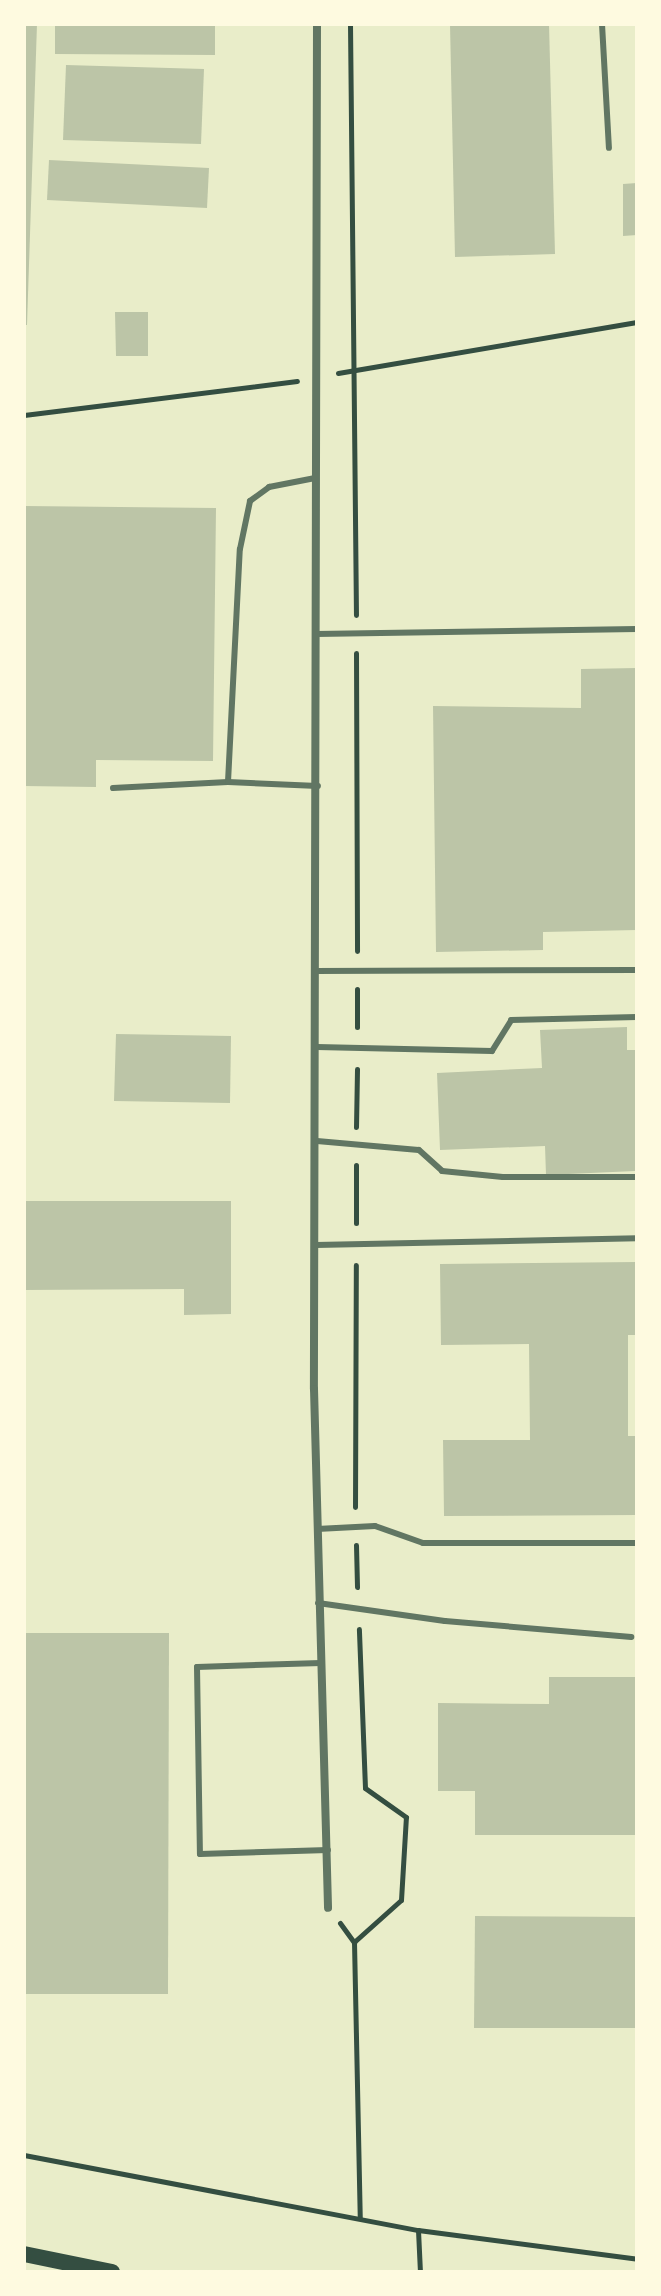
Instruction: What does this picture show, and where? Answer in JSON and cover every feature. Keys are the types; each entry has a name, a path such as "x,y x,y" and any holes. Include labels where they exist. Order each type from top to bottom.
{"main road":[{"path":"24,2254 112,2272"}],"street":[{"path":"317,24 314,378 318,786 315,971 317,1529 328,1908"}],"lane":[{"path":"602,24 609,148"},
{"path":"228,782 240,549 250,501 269,487 315,478"},
{"path":"316,634 637,629"},
{"path":"113,788 228,782 318,786"},
{"path":"315,971 637,970"},
{"path":"317,1047 357,1045 492,1051 511,1020 637,1017"},
{"path":"317,1141 356,1141 419,1150 442,1171 503,1177 637,1177"},
{"path":"316,1245 637,1238"},
{"path":"317,1529 375,1526 423,1543 637,1543"},
{"path":"318,1603 445,1621 631,1637"},
{"path":"321,1663 197,1667 200,1854 328,1850"}],"path":[{"path":"350,24 356,634 355,1528 365,1788 406,1817 401,1900 354,1942"},
{"path":"24,415 314,378 637,322"},
{"path":"328,1908 354,1942 360,2217"},
{"path":"24,2155 418,2230 637,2259"},
{"path":"418,2230 420,2272"}],"building":[{"path":"24,24 37,24 27,325 24,325"},
{"path":"55,24 215,24 215,55 55,54"},
{"path":"450,24 549,24 555,254 455,257"},
{"path":"66,65 204,69 201,144 63,140"},
{"path":"49,160 209,168 207,208 47,200"},
{"path":"637,183 637,235 623,236 623,184"},
{"path":"115,312 148,312 148,356 116,356"},
{"path":"24,506 216,508 213,761 96,760 96,787 24,786"},
{"path":"637,668 637,930 543,932 543,950 436,952 433,706 581,708 581,669"},
{"path":"627,1027 627,1050 637,1050 635,1171 546,1175 545,1146 440,1150 437,1073 542,1068 540,1030"},
{"path":"116,1034 231,1036 230,1103 114,1101"},
{"path":"24,1201 231,1201 231,1314 184,1315 184,1289 24,1290"},
{"path":"637,1262 637,1335 628,1335 628,1436 637,1436 637,1515 444,1516 443,1440 530,1440 529,1344 441,1345 440,1264"},
{"path":"24,1633 169,1633 168,1994 24,1994"},
{"path":"549,1677 637,1677 637,1835 475,1835 475,1791 438,1791 438,1703 549,1704"},
{"path":"475,1916 637,1917 637,2028 474,2028"}]}
